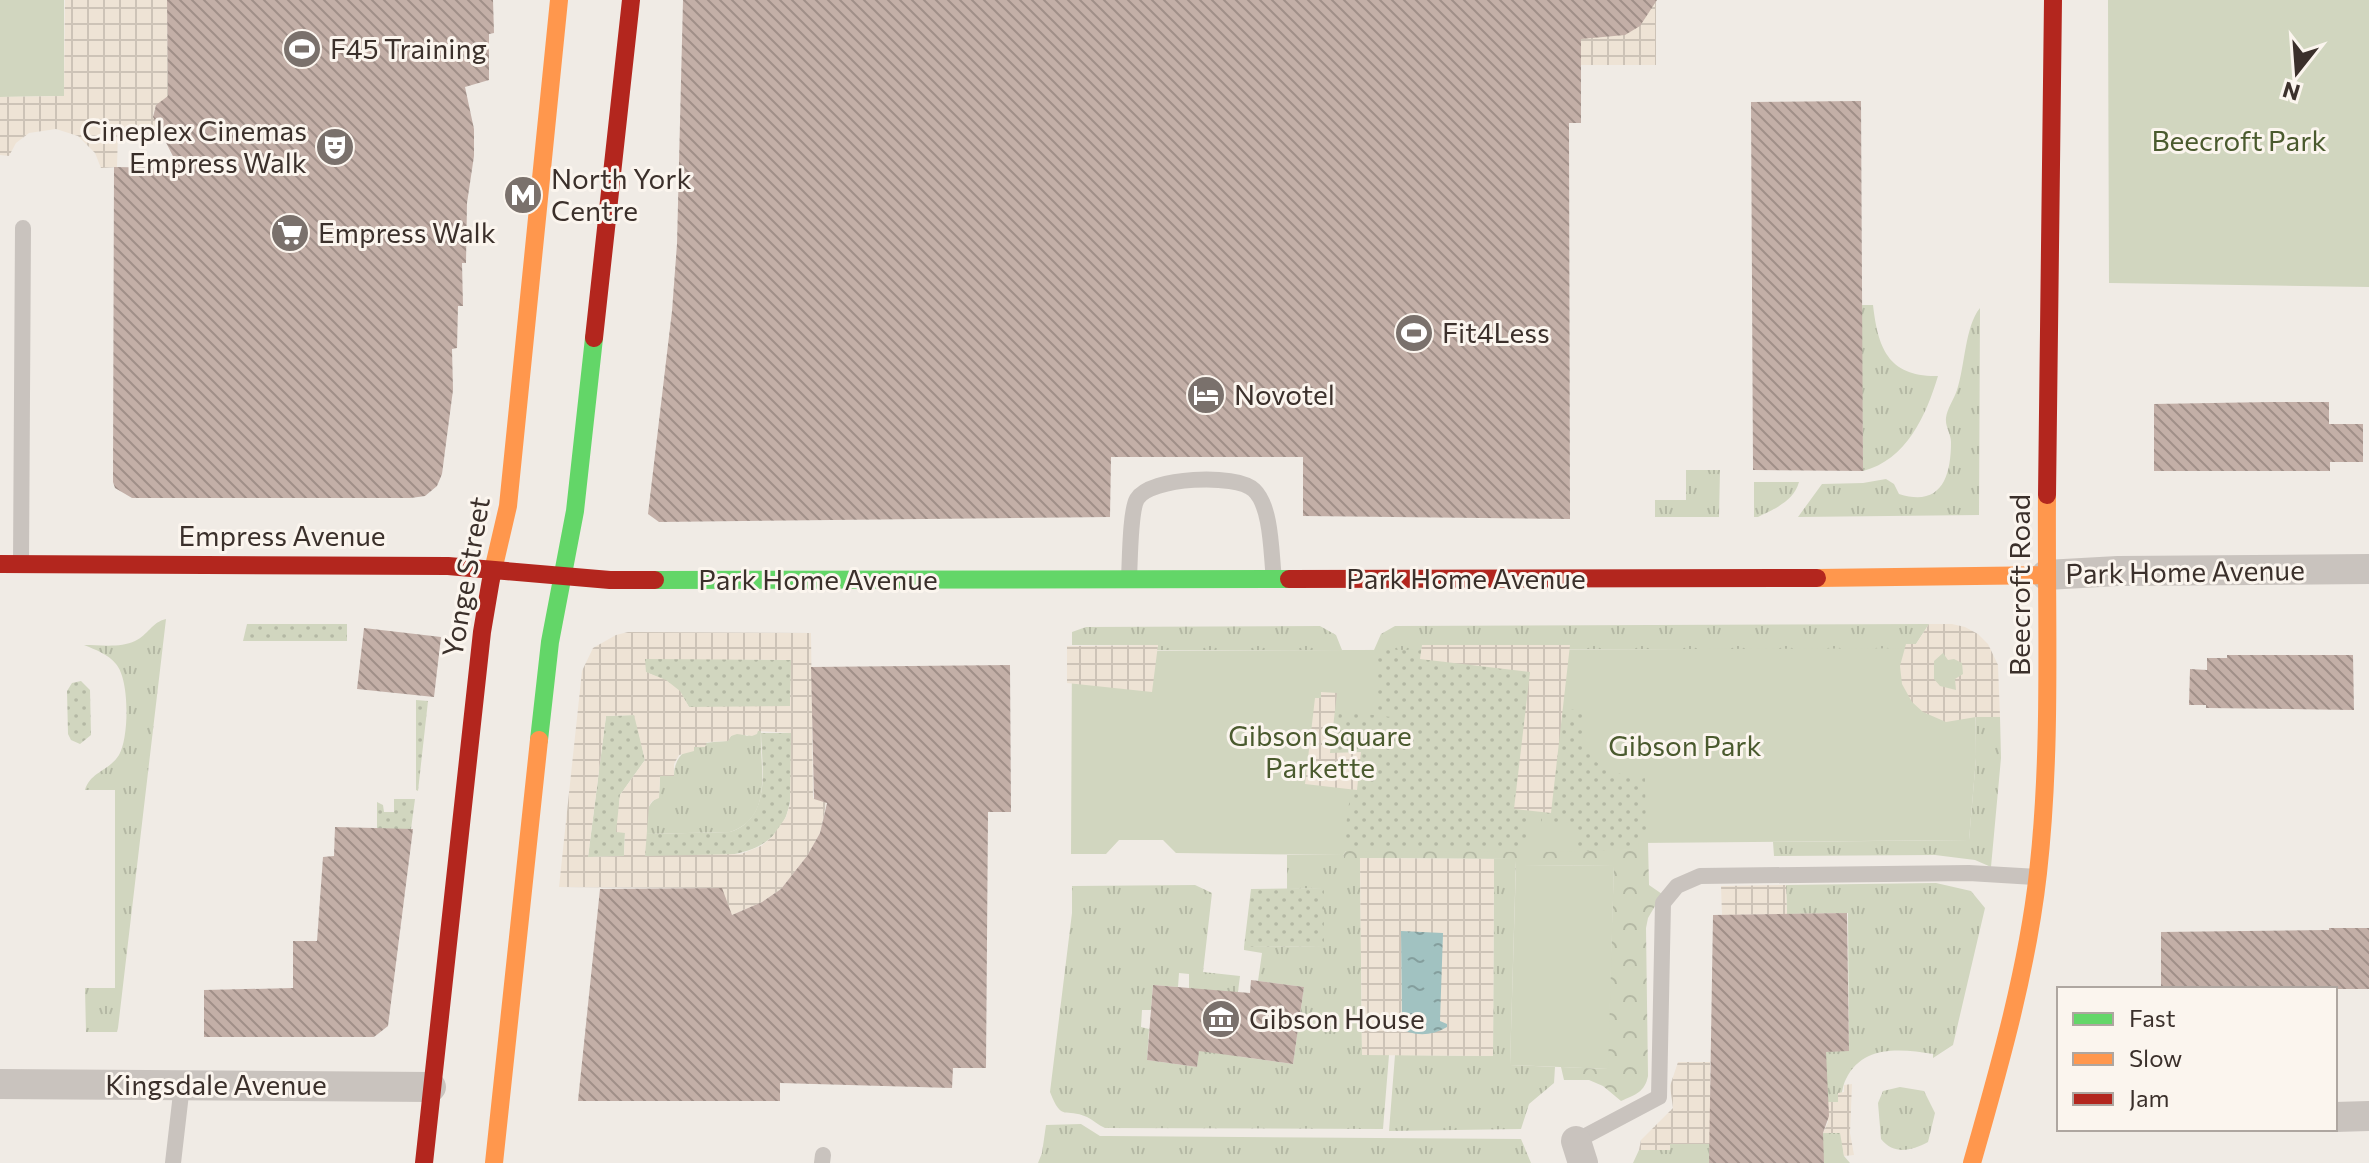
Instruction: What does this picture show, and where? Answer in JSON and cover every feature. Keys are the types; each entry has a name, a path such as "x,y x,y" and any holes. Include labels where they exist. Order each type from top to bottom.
{"street":[{"name":"Yonge Street","path":"424,1163 482,632 508,506 559,0"},
{"path":"494,1163 550,642 575,511 631,0"},
{"name":"Beecroft Road","path":"1972,1163 2006,1040 2029,932 2038,877 2047,750 2053,0"},
{"name":"Empress Avenue","path":"0,564 448,566 562,576"},
{"name":"Park Home Avenue","path":"562,576 610,580 1975,578 2118,571 2369,569"},
{"name":"Kingsdale Avenue","path":"0,1084 431,1087"},
{"path":"2337,1117 2369,1116"}],"lane":[{"path":"21,564 23,228"},
{"path":"1129,580 1134,510 1137,499 1149,487 1172,481 1235,481 1253,489 1266,510 1274,580"},
{"path":"1579,1152 1659,1097 1663,903 1677,886 1700,876 1969,873 2038,877"},
{"path":"173,1163 182,1085"}],"green space":[{"path":"0,0 64,0 64,96 0,97"},
{"name":"Beecroft Park","path":"2108,0 2369,0 2369,287 2109,283"},
{"path":"1861,305 1873,305 1883,347 1897,365 1921,375 1938,376 1920,421 1902,447 1878,465 1863,471"},
{"path":"1980,308 1979,515 1798,517 1822,484 1886,479 1894,484 1899,494 1913,497 1924,497 1940,487 1949,468 1951,439 1946,424 1947,415 1960,380 1971,325"},
{"path":"1686,470 1720,470 1719,517 1655,517 1655,500 1686,500"},
{"path":"1754,482 1799,482 1783,504 1754,517"},
{"path":"166,619 118,1028 117,1032 86,1032 85,988 115,988 115,790 85,790 91,779 119,755 125,736 126,695 116,664 106,655 84,645 123,645"},
{"path":"247,624 347,624 347,641 243,641"},
{"path":"1929,624 1916,644 1907,644 1905,649 1569,649 1569,645 1423,645 1421,650 1374,650 1381,634 1395,626"},
{"path":"1320,626 1336,635 1342,650 1157,650 1158,645 1072,645 1072,632 1086,627"},
{"path":"1975,648 1976,758 1969,840 1639,843 1638,849 1346,851 1343,855 1176,853 1163,840 1119,840 1106,854 1071,854 1072,651"},
{"path":"1374,650 1421,650 1421,659 1531,672 1514,808 1528,810 1528,847 1343,847 1351,789 1357,790 1361,752 1390,748 1394,714 1374,711"},
{"path":"645,658 792,660 790,707 689,707 671,685 645,672"},
{"path":"81,681 90,690 91,735 80,744 71,740 68,734 67,691 72,683"},
{"path":"416,700 428,701 418,791 416,790"},
{"path":"1584,707 1585,740 1593,758 1616,773 1645,777 1646,833 1639,833 1638,849 1576,851 1576,822 1541,822 1541,812 1551,812 1562,712"},
{"path":"1339,711 1391,717 1387,746 1334,752"},
{"path":"635,715 645,760 620,795 617,832 625,832 624,856 588,857 606,716"},
{"path":"1976,717 2000,717 2001,758 1991,867 1975,860 1935,855 1774,856 1773,842 1969,840"},
{"path":"761,731 762,789 754,815 744,825 730,832 645,834 649,808 659,797 660,776 674,775 679,758 685,752 700,745 728,741 733,735 747,736"},
{"path":"761,733 792,733 790,801 783,823 770,839 753,849 732,854 645,857 645,834 730,832 753,816 762,791"},
{"path":"394,799 415,799 411,829 377,829 377,802 383,805 384,812 394,812"},
{"path":"1648,842 1649,885 1662,894 1648,918 1646,928 1648,1076 1642,1089 1621,1101 1603,1086 1589,1080 1564,1080 1561,1067 1607,1069 1614,866 1516,865 1515,859 1344,858 1343,855 1346,851 1638,849 1638,843"},
{"path":"1287,855 1360,858 1362,1055 1389,1055 1383,1129 1105,1128 1080,1114 1061,1111 1050,1092 1072,913 1072,886 1195,885 1212,893 1203,972 1240,976 1236,1007 1189,989 1189,974 1179,973 1178,987 1153,985 1151,1010 1142,1010 1141,1027 1149,1029 1147,1060 1197,1067 1199,1047 1293,1064 1304,987 1258,981 1262,953 1244,950 1244,947 1323,946 1324,888 1287,889"},
{"path":"1494,859 1516,859 1510,1065 1555,1067 1554,1083 1529,1104 1521,1129 1389,1131 1395,1055 1493,1056"},
{"path":"1516,865 1614,866 1608,1069 1510,1065"},
{"path":"1936,883 1971,891 1985,908 1953,1045 1933,1058 1933,1054 1896,1050 1873,1054 1853,1068 1838,1102 1826,1102 1822,1052 1849,1050 1848,913 1787,914 1786,885"},
{"path":"1324,888 1324,946 1244,947 1251,889"},
{"path":"1900,1087 1924,1091 1935,1113 1928,1142 1903,1150 1891,1147 1881,1139 1878,1103 1883,1091"},
{"path":"1081,1124 1100,1136 1521,1139 1531,1163 1038,1163 1046,1125"},
{"path":"1841,1132 1844,1156 1850,1163 1824,1163 1820,1138 1823,1133"},
{"path":"1670,1144 1710,1144 1709,1163 1633,1163 1639,1150 1669,1150"}],"shaded area":[{"path":"65,0 167,0 168,100 156,105 153,114 156,125 168,131 118,131 117,167 101,168 95,153 78,136 56,129 29,133 16,143 9,156 0,155 0,97 64,96"},
{"path":"1656,0 1656,65 1581,65 1581,43 1570,43"},
{"path":"1929,624 1952,624 1978,634 1988,644 1998,665 2000,717 1946,722 1923,712 1912,702 1902,684 1900,666 1906,644 1916,644","holes":["1943,653 1948,660 1962,663 1963,674 1955,679 1956,690 1940,686 1934,679 1934,661"]},
{"path":"628,632 811,633 813,798 826,802 824,815 820,833 807,856 781,889 762,902 732,915 721,888 559,887 582,671 593,648","holes":["645,659 791,660 790,706 689,707 680,691 666,680 646,672","634,715 645,760 620,795 616,832 625,833 624,856 588,857 606,716","758,731 791,733 790,804 786,817 772,837 761,846 741,854 645,856 649,806 659,798 660,776 674,776 674,764 679,755 694,751 694,747 705,747 707,742 728,741 737,734 757,734"]},
{"path":"1158,645 1152,692 1067,683 1067,646"},
{"path":"1422,645 1570,645 1551,813 1514,809 1530,672 1420,659"},
{"path":"1321,692 1337,693 1330,753 1361,752 1357,790 1305,784 1315,698 1321,698"},
{"path":"1360,858 1494,859 1493,1056 1362,1055"},
{"path":"1786,885 1787,914 1722,915 1721,886"},
{"path":"1678,1062 1710,1062 1710,1144 1670,1144 1670,1150 1639,1150 1641,1140 1673,1108 1670,1086"},
{"path":"1852,1084 1850,1133 1854,1155 1844,1156 1840,1133 1823,1133 1828,1122 1826,1102 1838,1102 1838,1093 1844,1092 1844,1085"}],"water":[{"path":"1401,931 1443,933 1440,1021 1447,1027 1441,1030 1422,1034 1396,1027 1395,1023 1402,1020"}],"building":[{"name":"Empress Walk","path":"167,0 493,0 494,33 489,34 489,80 465,87 474,129 474,156 467,203 466,263 462,263 463,306 458,306 457,348 452,349 453,390 442,474 437,486 425,496 132,498 115,488 114,167 179,168 153,117 156,105 168,96"},
{"name":"North York Centre","path":"683,0 1657,0 1640,26 1625,35 1581,39 1581,123 1569,123 1570,519 1303,516 1303,457 1111,457 1110,517 659,522 648,514 677,244"},
{"path":"1861,101 1863,471 1753,470 1751,102"},
{"path":"2329,402 2329,424 2363,424 2363,462 2330,462 2330,471 2154,471 2154,404"},
{"path":"364,628 441,637 434,697 357,689"},
{"path":"2227,655 2353,655 2354,710 2206,708 2206,705 2189,705 2190,669 2207,670 2207,658 2227,658"},
{"path":"1010,665 1011,812 988,812 986,1068 953,1068 952,1088 780,1083 780,1101 578,1101 600,889 722,888 732,915 762,902 781,889 807,856 820,833 827,803 814,799 811,667"},
{"path":"335,827 413,829 388,1026 374,1037 204,1037 204,990 293,988 293,941 317,941 323,857 334,856"},
{"path":"1847,913 1849,1051 1826,1052 1829,1116 1823,1133 1824,1163 1709,1163 1713,915"},
{"path":"2369,928 2369,989 2161,987 2161,932"},
{"name":"Gibson House","path":"1251,980 1304,987 1293,1064 1199,1051 1197,1067 1147,1060 1153,985 1250,993"}],"traffic: fast":[{"path":"539,740 550,642 575,511 594,338"},
{"path":"655,580 1289,579"}],"traffic: slow":[{"path":"491,579 508,506 559,0"},
{"path":"1972,1163 2019,983 2038,873 2047,732 2047,495"},
{"path":"1817,578 2046,575"},
{"path":"494,1163 539,740"}],"traffic: jam":[{"path":"594,338 631,0"},
{"path":"2047,495 2053,0"},
{"path":"0,564 448,566 610,580 655,580"},
{"path":"1289,579 1817,578"},
{"path":"424,1163 482,632 491,579"}],"place":[{"name":"F45 Training","path":"302,49"},
{"name":"Cineplex Cinemas Empress Walk","path":"335,147"},
{"name":"North York Centre","path":"523,195"},
{"name":"Empress Walk","path":"290,233"},
{"name":"Fit4Less","path":"1414,333"},
{"name":"Novotel","path":"1206,395"},
{"name":"Gibson House","path":"1221,1019"}],"park label":[{"name":"Gibson Park","path":"1685,746"},
{"name":"Gibson Square Parkette","path":"1320,752"}]}
